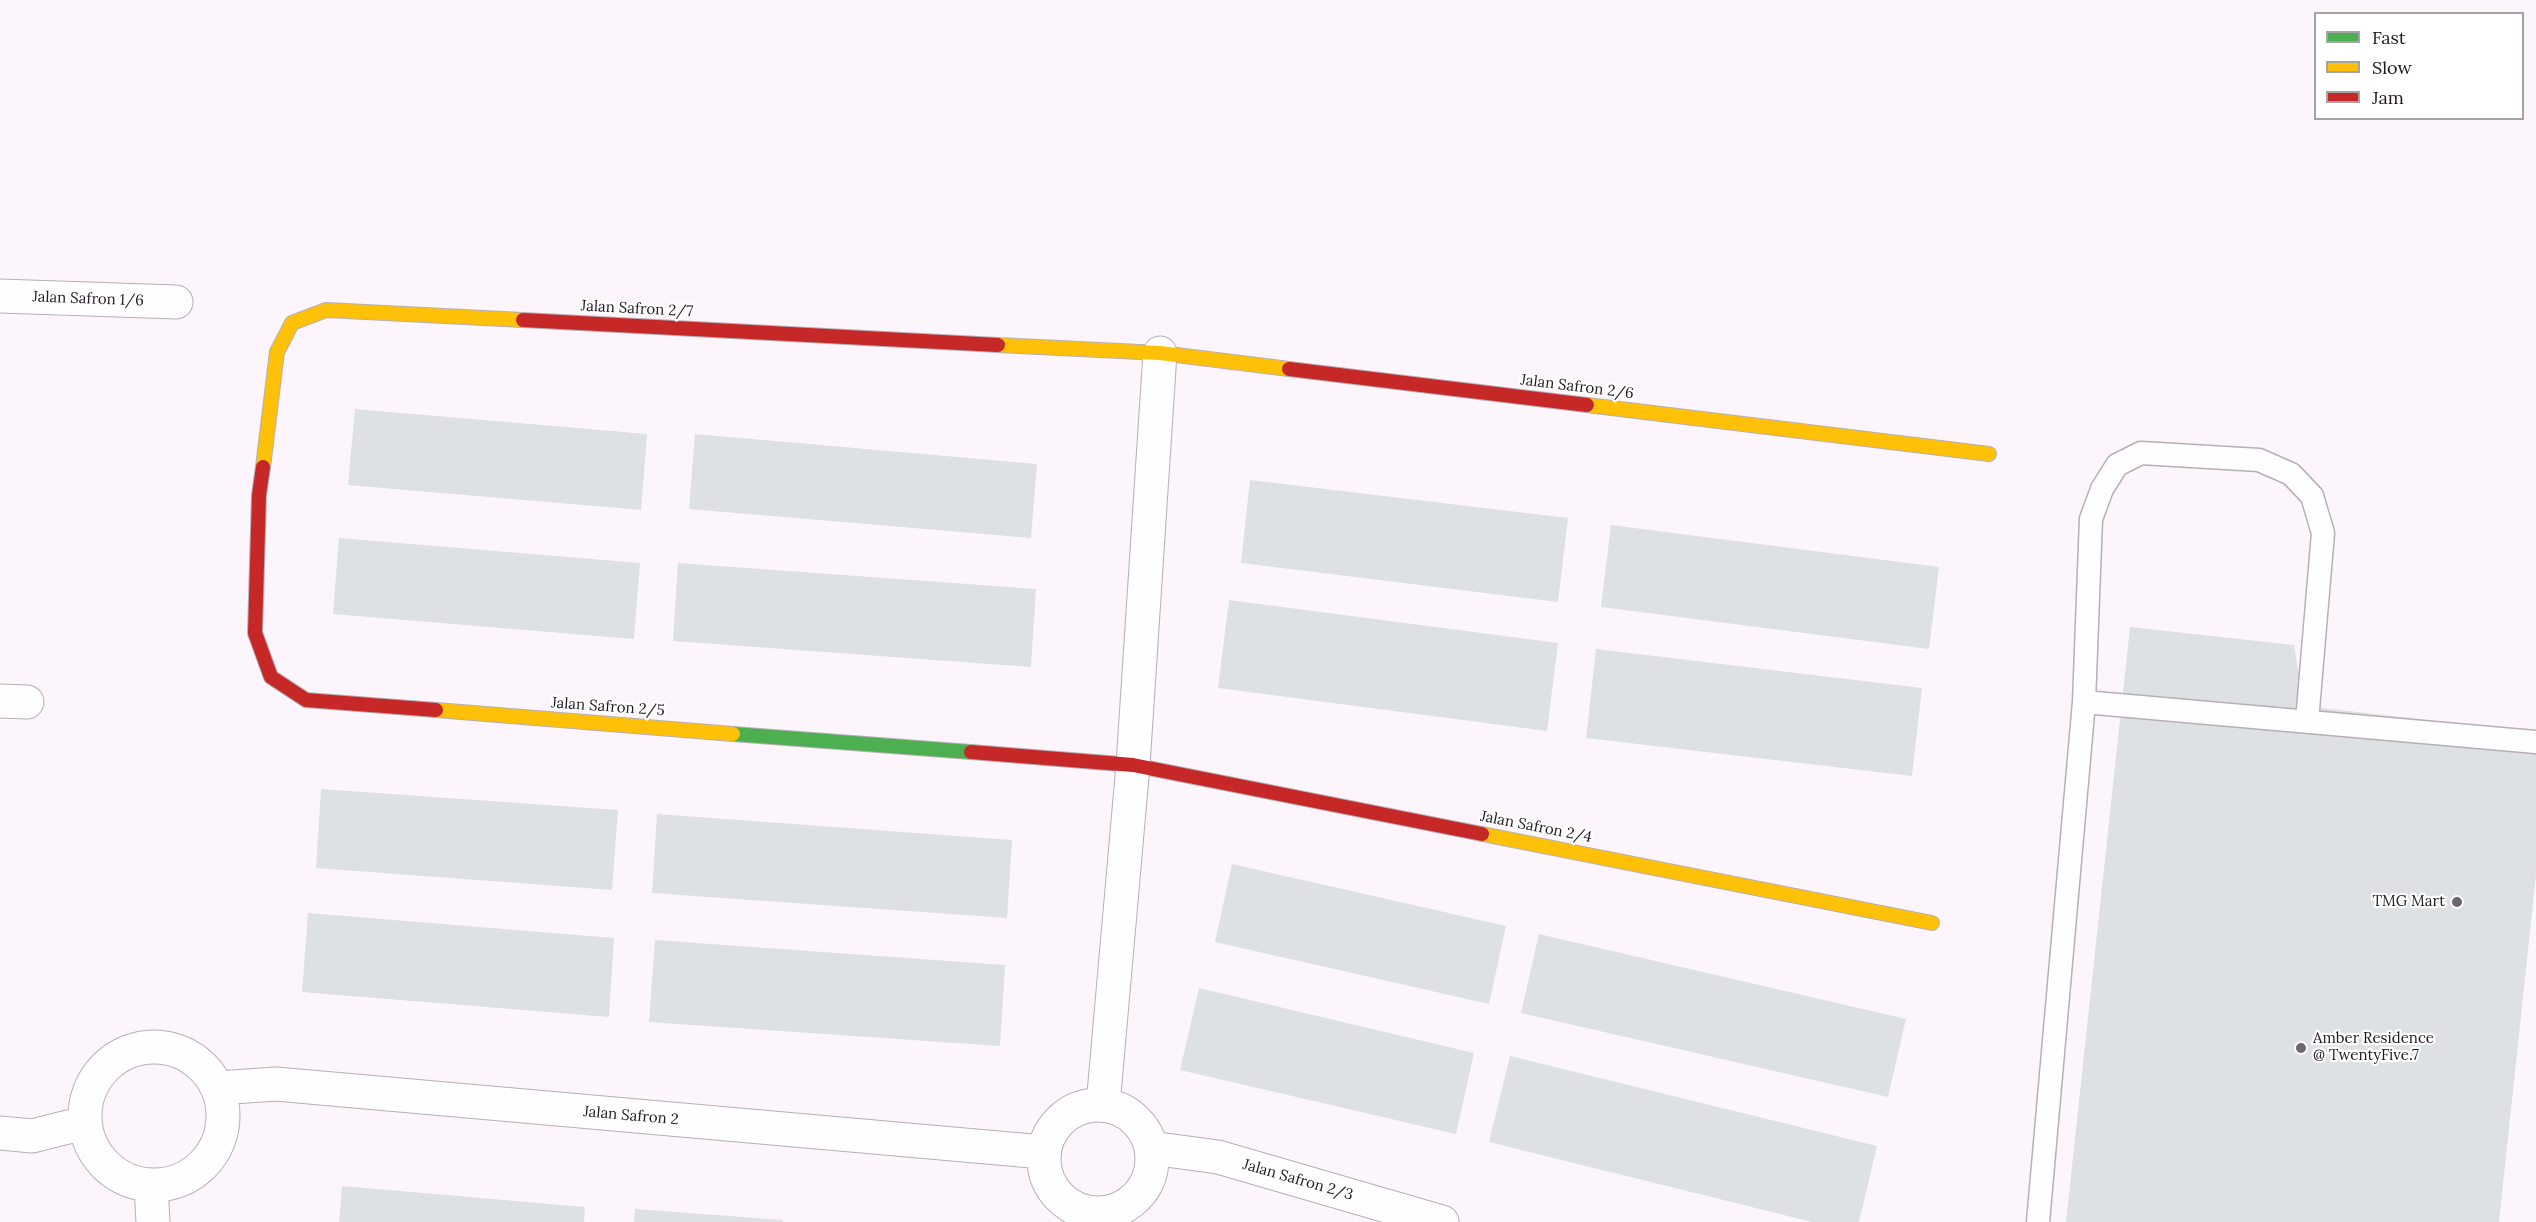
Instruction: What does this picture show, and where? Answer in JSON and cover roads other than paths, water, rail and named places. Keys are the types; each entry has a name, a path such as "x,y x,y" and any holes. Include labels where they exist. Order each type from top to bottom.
{"street":[{"name":"Jalan Safron 1/6","path":"0,296 176,302"},
{"name":"Jalan Safron 2/7","path":"259,495 276,352 292,323 326,310 1160,353"},
{"name":"Jalan Safron 2/6","path":"1160,353 1989,454"},
{"path":"1103,1105 1133,765 1160,353"},
{"name":"Jalan Safron 2/5","path":"259,495 255,633 271,677 306,700 1133,765"},
{"name":"Jalan Safron 2/4","path":"1133,765 1932,922"},
{"path":"160,1046 184,1053 204,1067 218,1088 224,1112 220,1140 204,1165 180,1181 151,1186 127,1180 106,1167 92,1147 84,1123 86,1099 96,1076 113,1059 136,1048 160,1046"},
{"name":"Jalan Safron 2","path":"218,1088 276,1084 1043,1152"},
{"path":"1103,1105 1120,1110 1134,1119 1145,1132 1151,1148 1152,1165 1147,1181 1137,1196 1107,1217 1083,1210 1061,1199 1050,1186 1044,1169 1043,1152 1048,1136 1058,1122 1071,1112 1087,1106 1103,1105"},
{"path":"0,1133 32,1136 84,1123"},
{"name":"Jalan Safron 2/3","path":"1151,1148 1218,1157 1442,1222"},
{"path":"151,1186 153,1222"}],"lane":[{"path":"2038,1222 2085,702 2091,519 2102,489 2117,465 2141,453 2259,460 2291,474 2312,496 2323,533 2307,721"},
{"path":"2085,702 2536,742"}],"place":[{"name":"TMG Mart","path":"2457,902"},
{"name":"Amber Residence @ TwentyFive.7","path":"2301,1048"}]}
